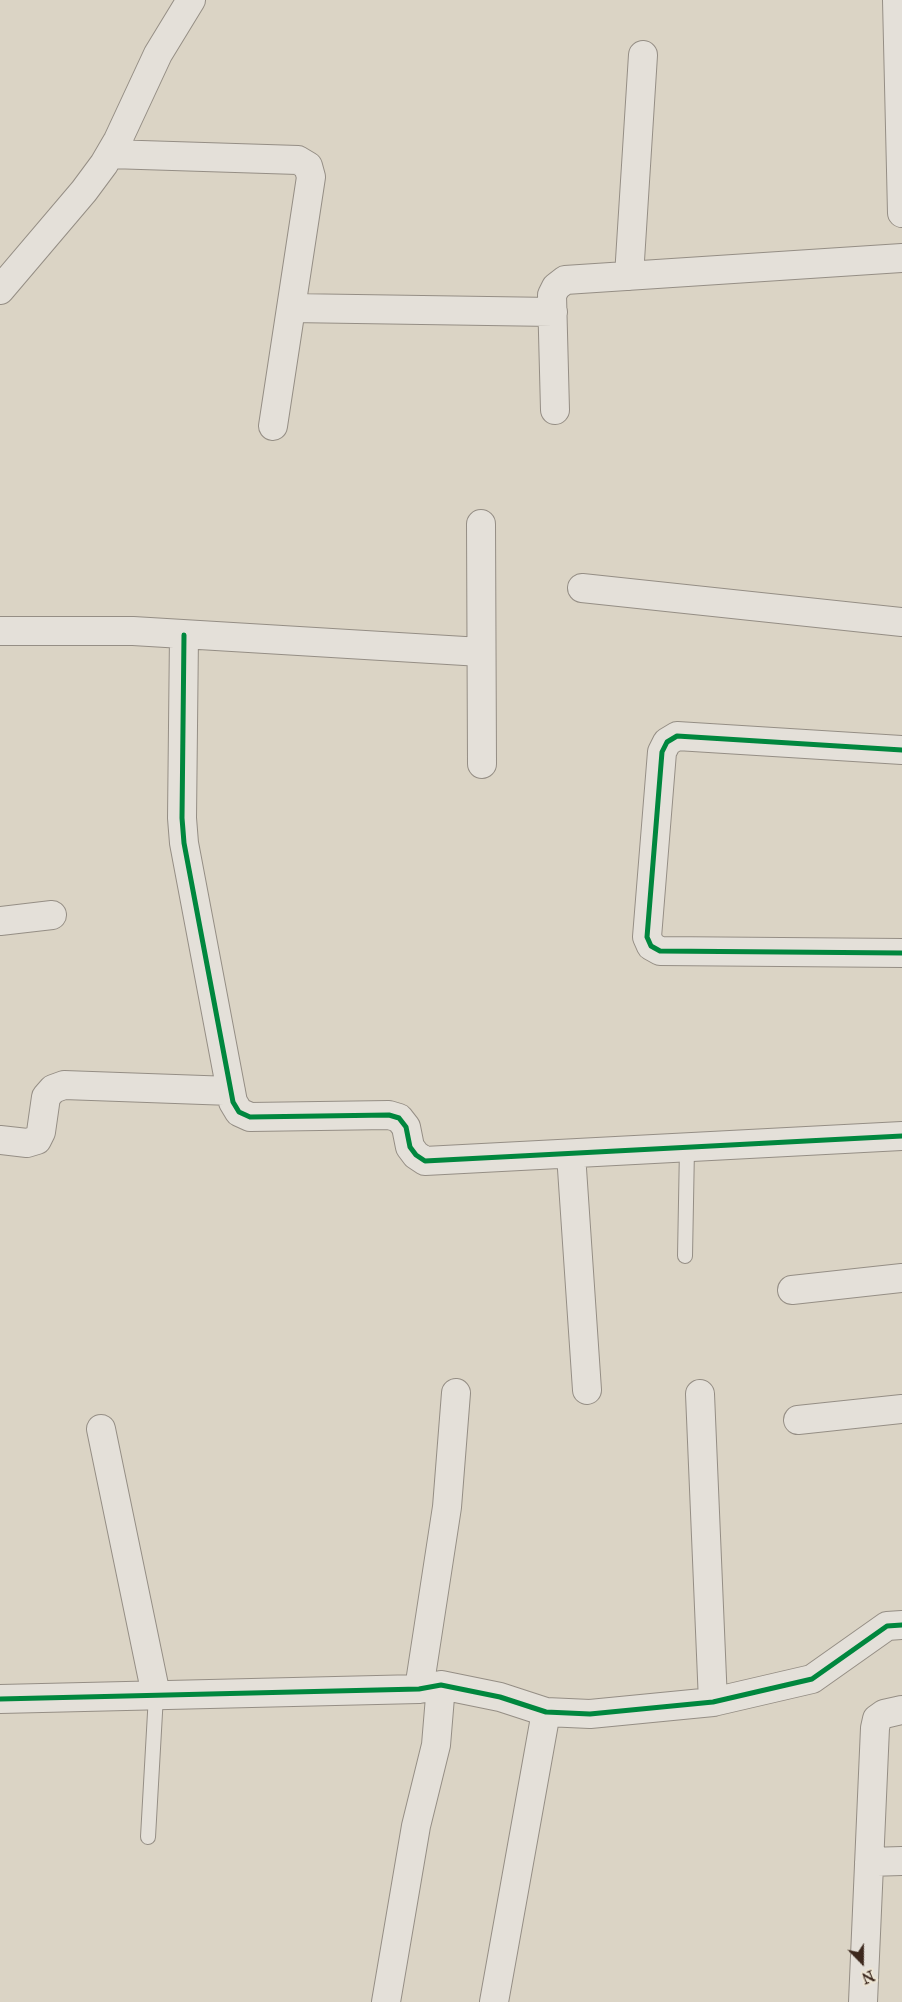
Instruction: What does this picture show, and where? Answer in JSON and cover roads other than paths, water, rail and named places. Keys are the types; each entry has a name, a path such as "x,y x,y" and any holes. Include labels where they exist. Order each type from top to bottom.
{"street":[{"path":"0,290 84,191 110,154 158,54 192,0"},
{"path":"897,0 902,213"},
{"path":"629,276 643,55"},
{"path":"110,154 298,160 308,166 311,177 273,426"},
{"path":"555,410 552,295 556,287 565,280 902,258"},
{"path":"291,308 553,312"},
{"path":"481,524 482,764"},
{"path":"582,588 902,622"},
{"path":"0,630 133,631 481,652"},
{"path":"184,635 182,818 184,842 233,1102 238,1112 250,1117 389,1115 399,1118 406,1127 410,1147 416,1155 425,1160 902,1136"},
{"path":"902,750 677,736 666,742 662,752 647,938 651,946 660,951 902,953"},
{"path":"0,921 52,915"},
{"path":"0,1140 27,1143 37,1140 41,1132 46,1097 53,1089 64,1085 231,1091"},
{"path":"571,1154 587,1390"},
{"path":"792,1290 902,1278"},
{"path":"386,2002 416,1826 436,1746 430,1687 456,1393"},
{"path":"700,1394 713,1702"},
{"path":"798,1420 902,1409"},
{"path":"101,1429 156,1695"},
{"path":"0,1699 430,1687 500,1698 546,1712 590,1714 713,1702 812,1679 887,1626 902,1625"},
{"path":"863,2002 877,1720 884,1714 902,1710"},
{"path":"494,2002 546,1712"},
{"path":"869,1862 902,1861"}],"lane":[{"path":"897,0 902,0"},
{"path":"686,1256 687,1148"},
{"path":"148,1837 156,1695"}]}
